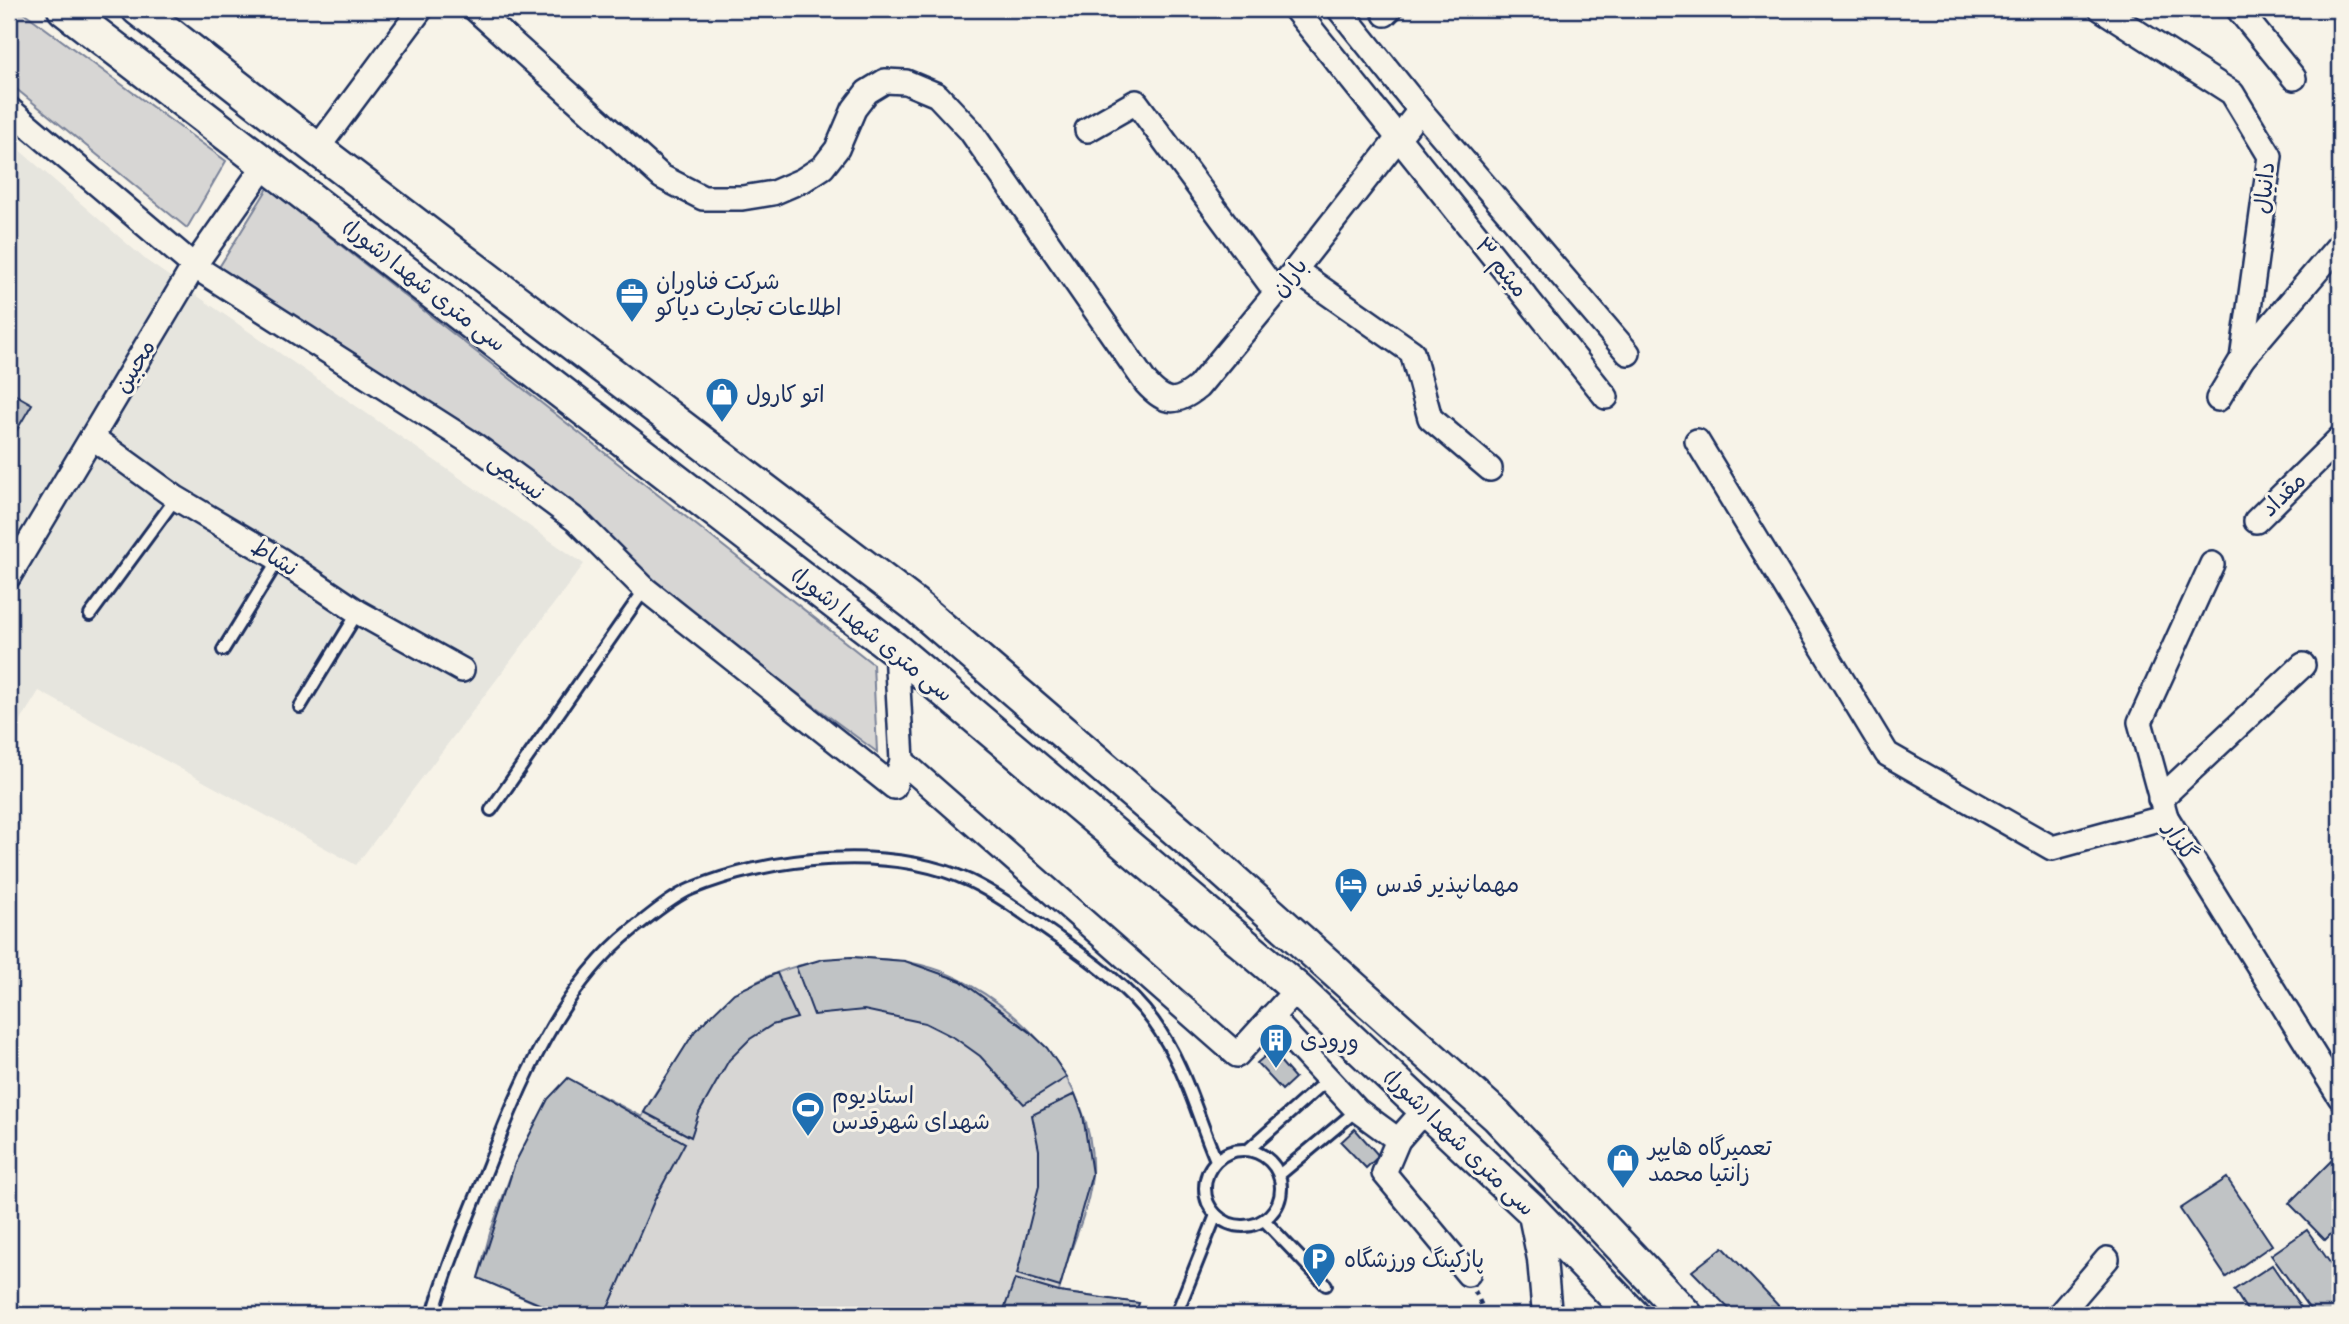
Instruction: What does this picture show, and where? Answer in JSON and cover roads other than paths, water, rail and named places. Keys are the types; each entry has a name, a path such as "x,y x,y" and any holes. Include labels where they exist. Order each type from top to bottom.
{"main road":[{"name":"سی متری شهدا (شورا)","path":"64,9 267,162 896,650 1297,989 1532,1210 1633,1315"},
{"name":"سی متری شهدا (شورا)","path":"138,9 317,149 914,604 1196,847 1497,1116 1686,1315"},
{"path":"896,650 914,604"}],"street":[{"path":"317,149 421,9"},
{"name":"باران","path":"475,9 662,177 703,198 774,193 824,167 838,149 854,109 866,92 885,81 906,82 937,94 970,130 1146,383 1157,395 1169,400 1183,400 1198,387 1295,270 1420,110"},
{"name":"میثم ۳","path":"1295,9 1606,397"},
{"name":"میثم ۳","path":"1339,9 1420,110 1628,354"},
{"name":"دانیال","path":"2101,9 2232,93 2270,156 2242,359 2218,399"},
{"path":"2238,9 2294,78"},
{"path":"1087,130 1136,102 1276,292"},
{"name":"نسیمی","path":"9,109 194,266 476,446 577,521 645,589 894,787 902,761"},
{"name":"محبین","path":"9,576 16,545 92,437 194,266 267,162"},
{"path":"2242,359 2340,244"},
{"path":"1295,270 1412,352 1430,418 1490,469"},
{"name":"نشاط","path":"92,437 176,498 279,559 358,612 462,670"},
{"name":"مقداد","path":"2256,521 2340,439"},
{"path":"1697,441 1887,754 2052,848 2163,808 2303,665"},
{"name":"گلزار","path":"2212,564 2140,722 2163,808 2340,1097"},
{"path":"896,650 902,761 1237,1055 1297,989"},
{"path":"1272,1017 1357,1110 1398,1140"},
{"path":"1426,1108 1398,1140 1384,1174 1468,1274"},
{"path":"1532,1210 1542,1259 1547,1312"},
{"path":"2059,1315 2107,1259"}],"lane":[{"path":"90,615 176,498"},
{"path":"223,650 279,559"},
{"path":"491,810 645,589"},
{"path":"300,707 358,612"},
{"path":"433,1315 505,1123 534,1060 579,987 631,931 689,890 759,867 821,859 903,861 969,880 1029,917 1094,962 1151,1018 1181,1064 1216,1160"},
{"path":"1248,1150 1267,1158 1279,1175 1280,1200 1264,1220 1239,1226 1216,1215 1205,1194 1209,1170 1216,1160 1225,1154 1248,1150 1327,1080"},
{"path":"1279,1175 1357,1110"},
{"path":"1176,1315 1216,1215"},
{"path":"1264,1220 1326,1285"}],"place":[{"name":"شرکت فناوران اطلاعات تجارت دیاکو","path":"632,324"},
{"name":"اتو کارول","path":"722,424"},
{"name":"مهمانپذیر قدس","path":"1351,914"},
{"name":"ورودی","path":"1276,1070"},
{"name":"استادیوم شهدای شهرقدس","path":"808,1138"},
{"name":"تعمیرگاه هایپر زانتیا محمد","path":"1623,1190"},
{"name":"پارکینگ ورزشگاه","path":"1319,1289"}]}
